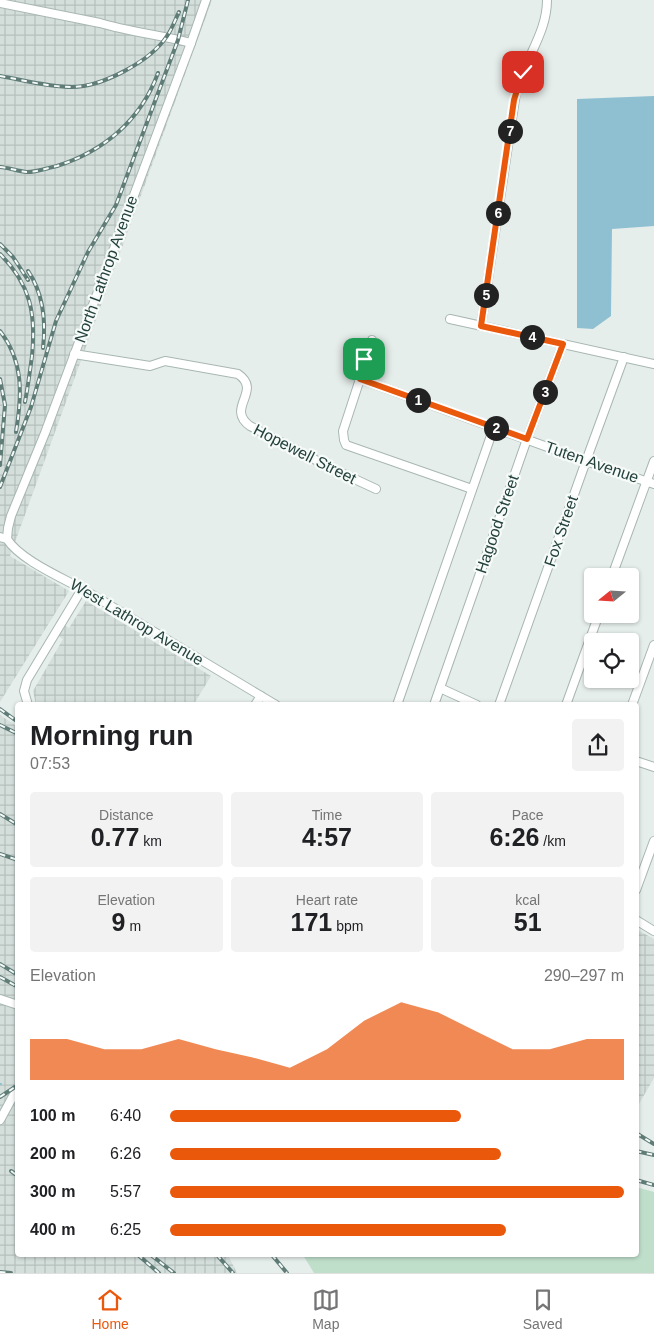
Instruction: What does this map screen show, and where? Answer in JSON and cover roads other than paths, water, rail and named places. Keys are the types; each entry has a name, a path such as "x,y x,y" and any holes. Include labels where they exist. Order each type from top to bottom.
{"street":[{"name":"North Lathrop Avenue","path":"4,538 206,0"},
{"path":"481,326 514,100 520,80 543,26 547,12 547,0"},
{"path":"0,3 191,43"},
{"path":"450,319 654,364"},
{"path":"360,379 364,359 372,340"},
{"name":"Hagood Street","path":"435,702 527,439 563,344"},
{"name":"Hopewell Street","path":"74,354 150,366 165,361 238,374 244,378 247,387 241,409 241,416 244,422 325,465 376,489"},
{"name":"Fox Street","path":"500,702 624,357"},
{"name":"Hopewell Street","path":"360,379 344,430 346,445 472,489"},
{"name":"Tuten Avenue","path":"360,379 650,483"},
{"path":"398,702 494,427"},
{"path":"615,568 650,483 654,461"},
{"name":"West Lathrop Avenue","path":"4,538 22,555 271,702"},
{"path":"27,702 24,691 27,680 82,589"},
{"path":"567,702 595,623"},
{"path":"633,702 654,645"},
{"path":"440,688 470,702"},
{"path":"257,702 260,696"},
{"path":"639,762 654,767"},
{"path":"639,882 654,841"},
{"path":"639,922 654,931"},
{"path":"0,999 15,1004"},
{"path":"0,1120 15,1092"}],"water":[{"path":"654,96 654,226 612,229 611,316 593,329 577,328 577,99"}],"railway":[{"path":"0,487 31,407 56,321 88,252 116,205 178,40 188,0"},
{"path":"0,76 63,87 97,83 125,71 150,55 167,36 179,12"},
{"path":"0,167 27,172 34,171 57,166 90,152 119,132 131,119 151,90 158,73"},
{"path":"0,244 13,257 28,280"},
{"path":"0,254 19,277 25,289 32,313 32,356 25,402"},
{"path":"28,271 37,289 44,318 43,348"},
{"path":"0,331 13,355 19,379 20,392 16,432"},
{"path":"0,379 5,405 0,465"},
{"path":"0,709 15,720"},
{"path":"0,725 15,732"},
{"path":"0,814 15,823"},
{"path":"0,854 15,859"},
{"path":"0,964 15,973"},
{"path":"0,977 15,985"},
{"path":"0,1097 15,1087"},
{"path":"639,1135 654,1144"},
{"path":"639,1152 654,1155"},
{"path":"11,1171 15,1174"},
{"path":"639,1181 654,1185"},
{"path":"140,1257 159,1273"},
{"path":"154,1257 174,1273"},
{"path":"219,1257 233,1273"},
{"path":"274,1257 287,1273"},
{"path":"0,1272 11,1273"}]}
